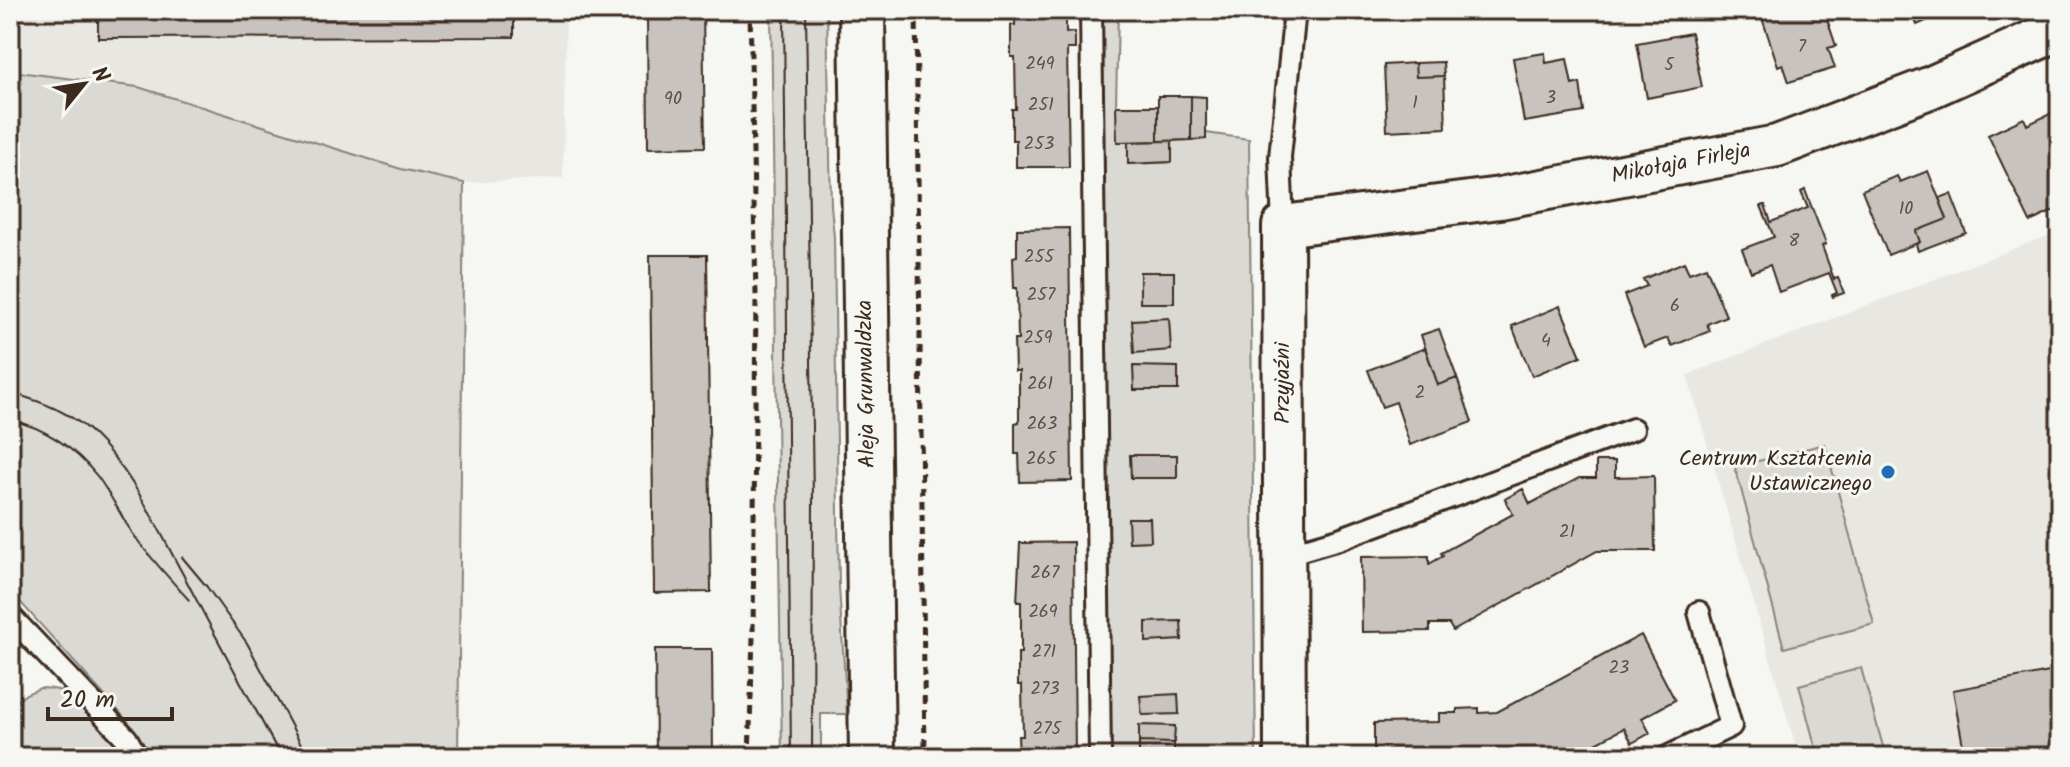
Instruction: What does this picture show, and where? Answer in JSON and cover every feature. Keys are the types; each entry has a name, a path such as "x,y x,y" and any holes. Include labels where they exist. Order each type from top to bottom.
{"main road":[{"name":"Aleja Grunwaldzka","path":"862,10 872,757"}],"street":[{"name":"Mikołaja Firleja","path":"1283,226 1500,198 1777,146 1929,88 2060,29"},
{"name":"Przyjaźni","path":"1283,226 1285,757"}],"lane":[{"path":"1091,10 1100,757"},
{"name":"Przyjaźni","path":"1283,226 1280,157 1295,10"},
{"path":"1284,555 1339,539 1633,429"},
{"path":"1667,757 1731,726 1699,612"},
{"path":"10,616 127,739 137,757"}],"path":[{"path":"749,757 756,296 750,10"},
{"path":"916,10 925,757"}],"shaded area":[{"path":"10,10 566,10 563,178 464,183 401,169 138,87 10,71"},
{"path":"771,10 827,10 839,586 847,714 821,714 821,757 782,757"},
{"path":"1091,10 1118,10 1116,106 1128,142 1129,164 1172,162 1172,141 1206,139 1206,133 1249,139 1256,757 1100,757"},
{"path":"10,71 138,87 401,169 464,183 458,757 149,757 132,726 14,595 10,598"},
{"name":"Centrum Kształcenia Ustawicznego","path":"2060,231 2060,757 1799,757 1687,375"},
{"path":"1825,444 1874,624 1784,648 1735,467"},
{"path":"1861,668 1886,757 1818,757 1799,685"},
{"path":"40,688 72,696 93,716 123,757 10,757 10,707 26,694"}],"building":[{"path":"98,10 514,10 514,37 98,38"},
{"path":"647,10 703,10 705,147 648,148"},
{"path":"1015,10 1066,10 1066,33 1075,32 1075,49 1067,49 1069,167 1016,167 1016,140 1012,140 1012,109 1016,109 1015,57 1011,57 1011,25 1015,25"},
{"path":"1786,10 1824,10 1836,46 1828,48 1835,68 1789,82 1783,64 1778,66 1762,18"},
{"path":"1911,10 1951,10 1917,25"},
{"path":"1691,33 1702,87 1647,98 1637,43"},
{"path":"1545,53 1546,63 1567,59 1572,85 1580,83 1584,112 1524,122 1513,58"},
{"path":"1443,62 1444,76 1416,77 1415,63"},
{"path":"1415,63 1416,77 1444,76 1446,128 1387,131 1384,65"},
{"path":"1158,96 1191,96 1191,140 1158,141"},
{"path":"1191,96 1206,97 1206,139 1191,140"},
{"path":"1116,106 1158,106 1158,141 1117,142"},
{"path":"2052,113 2060,129 2060,208 2030,222 1988,135 2024,118 2027,125"},
{"path":"1172,141 1172,162 1128,164 1128,142"},
{"path":"1928,171 1947,219 1916,231 1920,242 1888,255 1862,190 1897,176 1900,182"},
{"path":"1805,190 1826,244 1822,246 1834,279 1838,278 1844,293 1833,297 1837,293 1829,273 1779,292 1770,265 1751,272 1742,249 1774,237 1761,206 1765,205 1771,222 1808,208 1801,192"},
{"path":"1951,194 1966,233 1918,251 1916,244 1920,242 1916,231 1947,219 1939,198"},
{"path":"1069,228 1072,481 1020,482 1019,454 1015,454 1015,423 1019,422 1019,371 1015,371 1014,340 1018,340 1013,257 1017,256 1017,229"},
{"path":"650,255 707,255 711,592 654,593"},
{"path":"1684,262 1689,273 1706,267 1726,316 1707,324 1710,331 1672,346 1668,338 1644,347 1624,295 1647,286 1643,279"},
{"path":"1140,272 1174,272 1174,303 1140,303"},
{"path":"1560,306 1581,356 1532,376 1512,326"},
{"path":"1169,318 1171,350 1134,353 1132,320"},
{"path":"1439,329 1457,378 1438,385 1421,335"},
{"path":"1425,348 1438,385 1457,378 1472,422 1410,445 1396,402 1382,407 1368,370"},
{"path":"1133,366 1178,367 1178,390 1134,390"},
{"path":"1130,455 1177,455 1177,478 1131,478"},
{"path":"1596,461 1615,461 1615,477 1654,476 1655,551 1597,551 1453,631 1449,624 1430,624 1430,631 1362,632 1361,557 1429,556 1429,564 1443,556 1441,553 1513,514 1505,499 1523,489 1530,504 1579,478 1596,478"},
{"path":"1128,518 1150,518 1151,541 1129,542"},
{"path":"1073,542 1075,757 1019,757 1018,736 1023,736 1022,685 1018,685 1018,653 1021,653 1021,602 1017,602 1020,543"},
{"path":"1181,621 1182,640 1146,642 1146,622"},
{"path":"1641,635 1675,700 1642,718 1650,733 1632,743 1624,728 1575,754 1577,757 1374,757 1374,723 1439,722 1439,713 1457,713 1457,709 1479,708 1479,713 1497,712"},
{"path":"655,649 712,649 713,757 656,757"},
{"path":"2060,670 2060,757 1965,757 1953,690"},
{"path":"1178,694 1179,714 1142,715 1140,696"},
{"path":"1139,725 1175,726 1174,743 1139,742"},
{"path":"1139,742 1174,743 1174,757 1139,757"}],"tram line":[{"path":"784,10 791,757"},
{"path":"806,10 813,500 812,757"},
{"path":"10,393 43,403 74,419 92,433 120,465 155,521 281,757"},
{"path":"10,420 47,433 88,466 139,543 189,600"},
{"path":"182,557 247,643 308,757"}],"place":[{"name":"Centrum Kształcenia Ustawicznego","path":"1888,472"}]}
